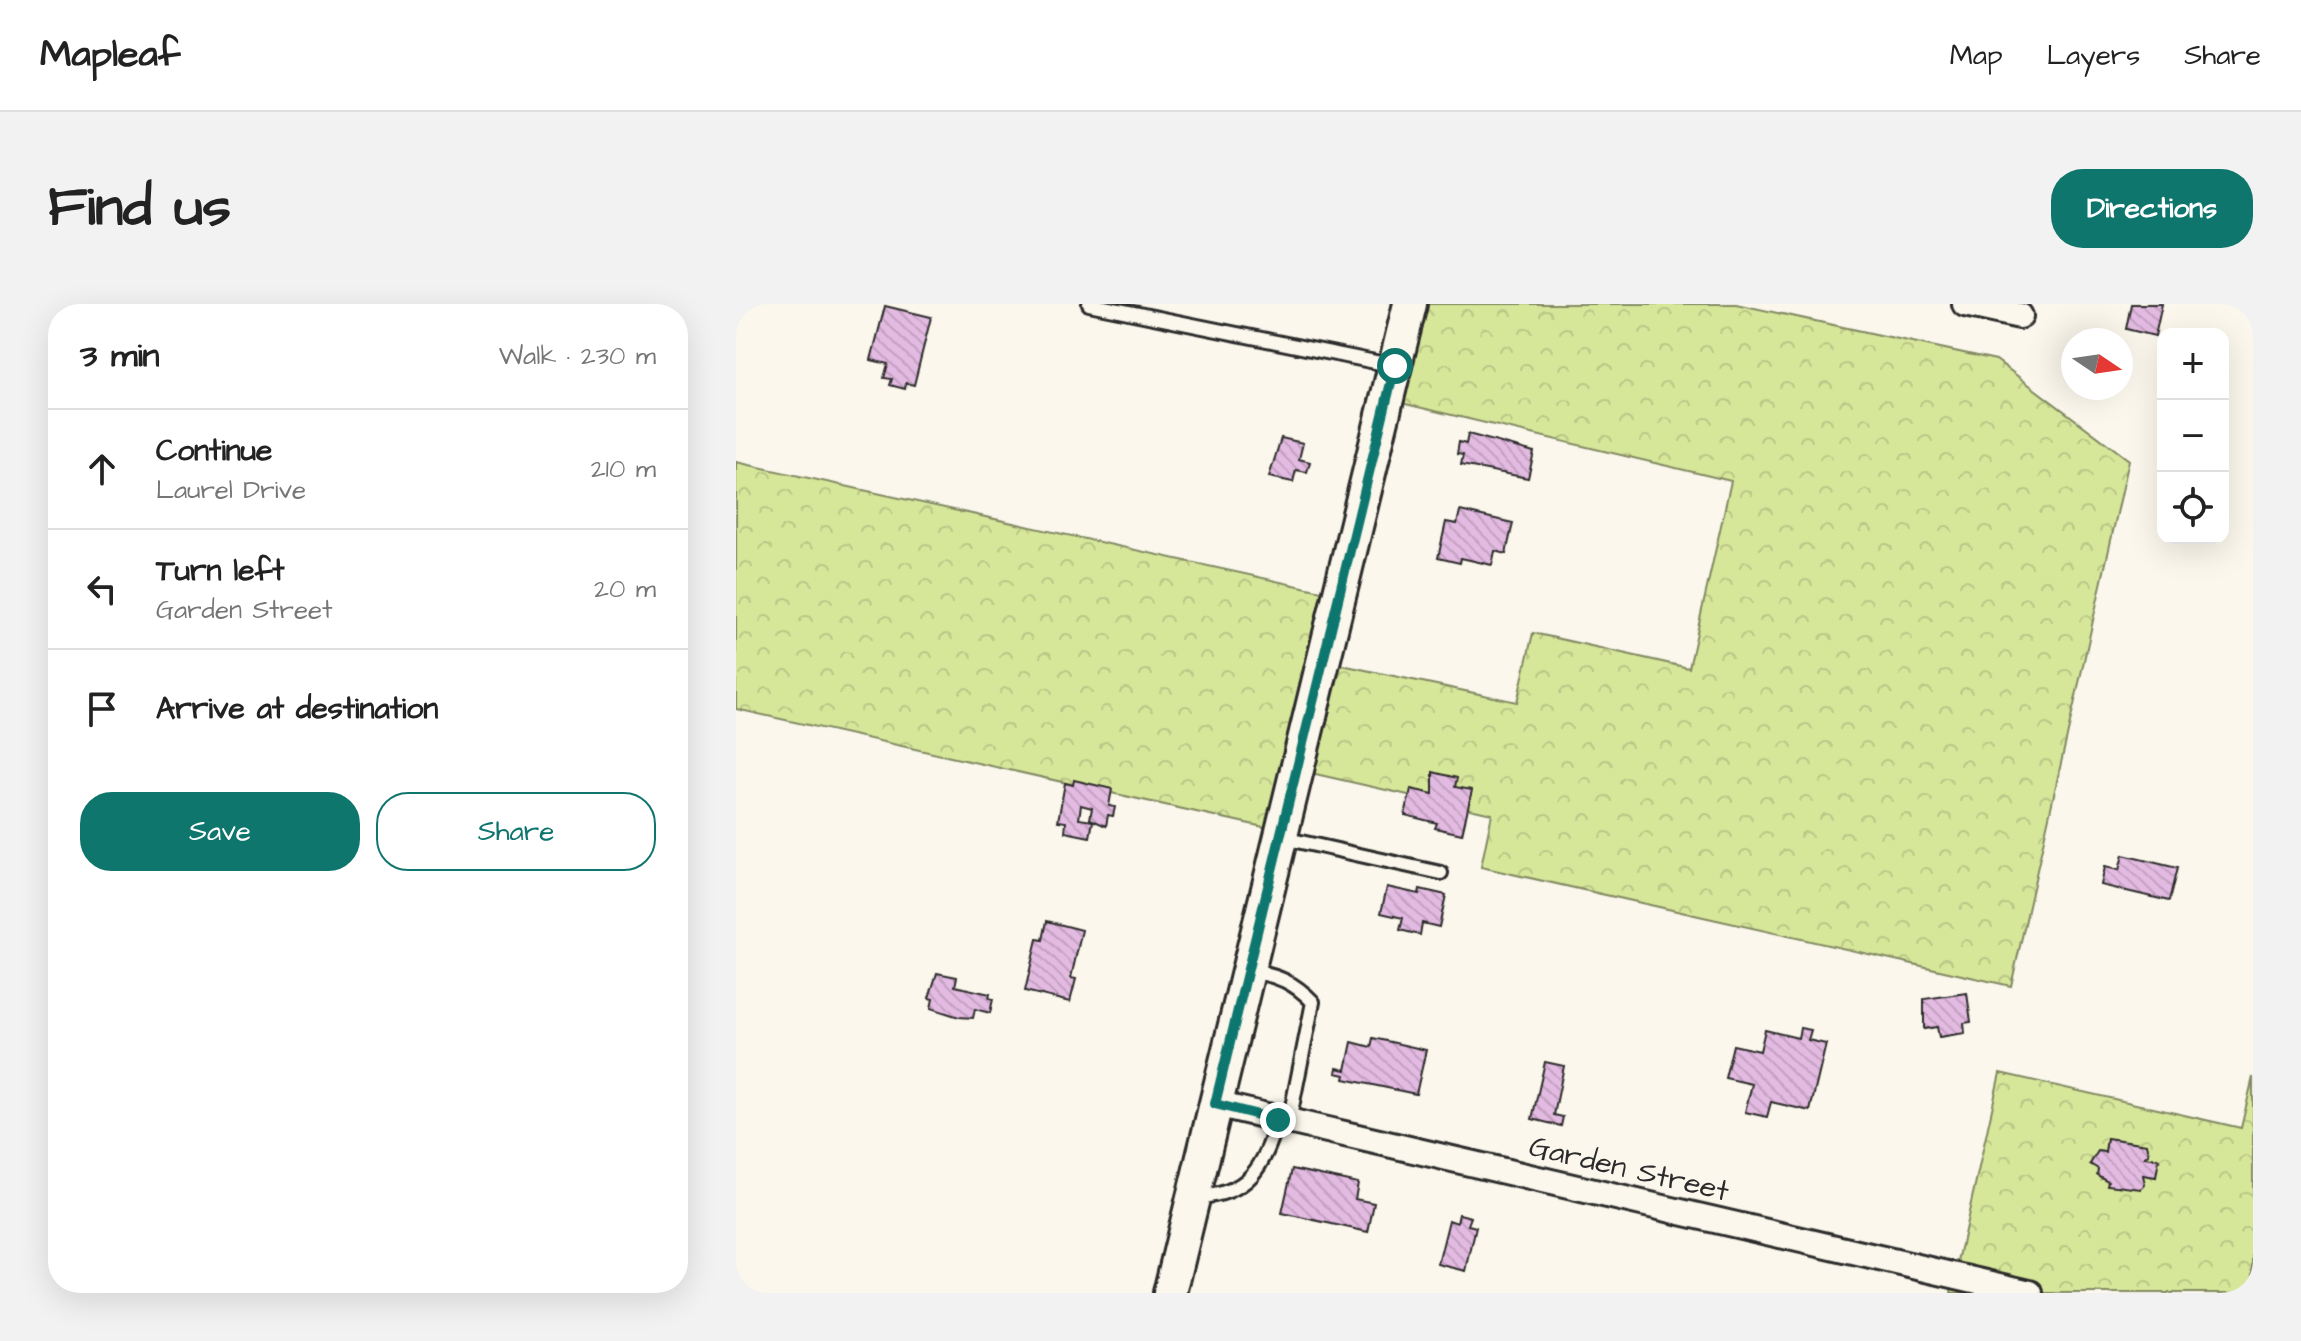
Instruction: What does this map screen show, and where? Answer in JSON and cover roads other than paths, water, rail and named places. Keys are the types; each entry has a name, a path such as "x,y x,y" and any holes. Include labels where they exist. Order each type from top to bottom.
{"street":[{"path":"1170,1293 1410,304"},
{"path":"1965,304 2020,316"},
{"name":"Garden Street","path":"1215,1104 2030,1293"}],"lane":[{"path":"1089,304 1395,366"},
{"path":"1280,838 1441,873"},
{"path":"1193,1197 1224,1196 1249,1178 1267,1154 1283,1121 1313,1002 1281,976 1248,971"}]}
